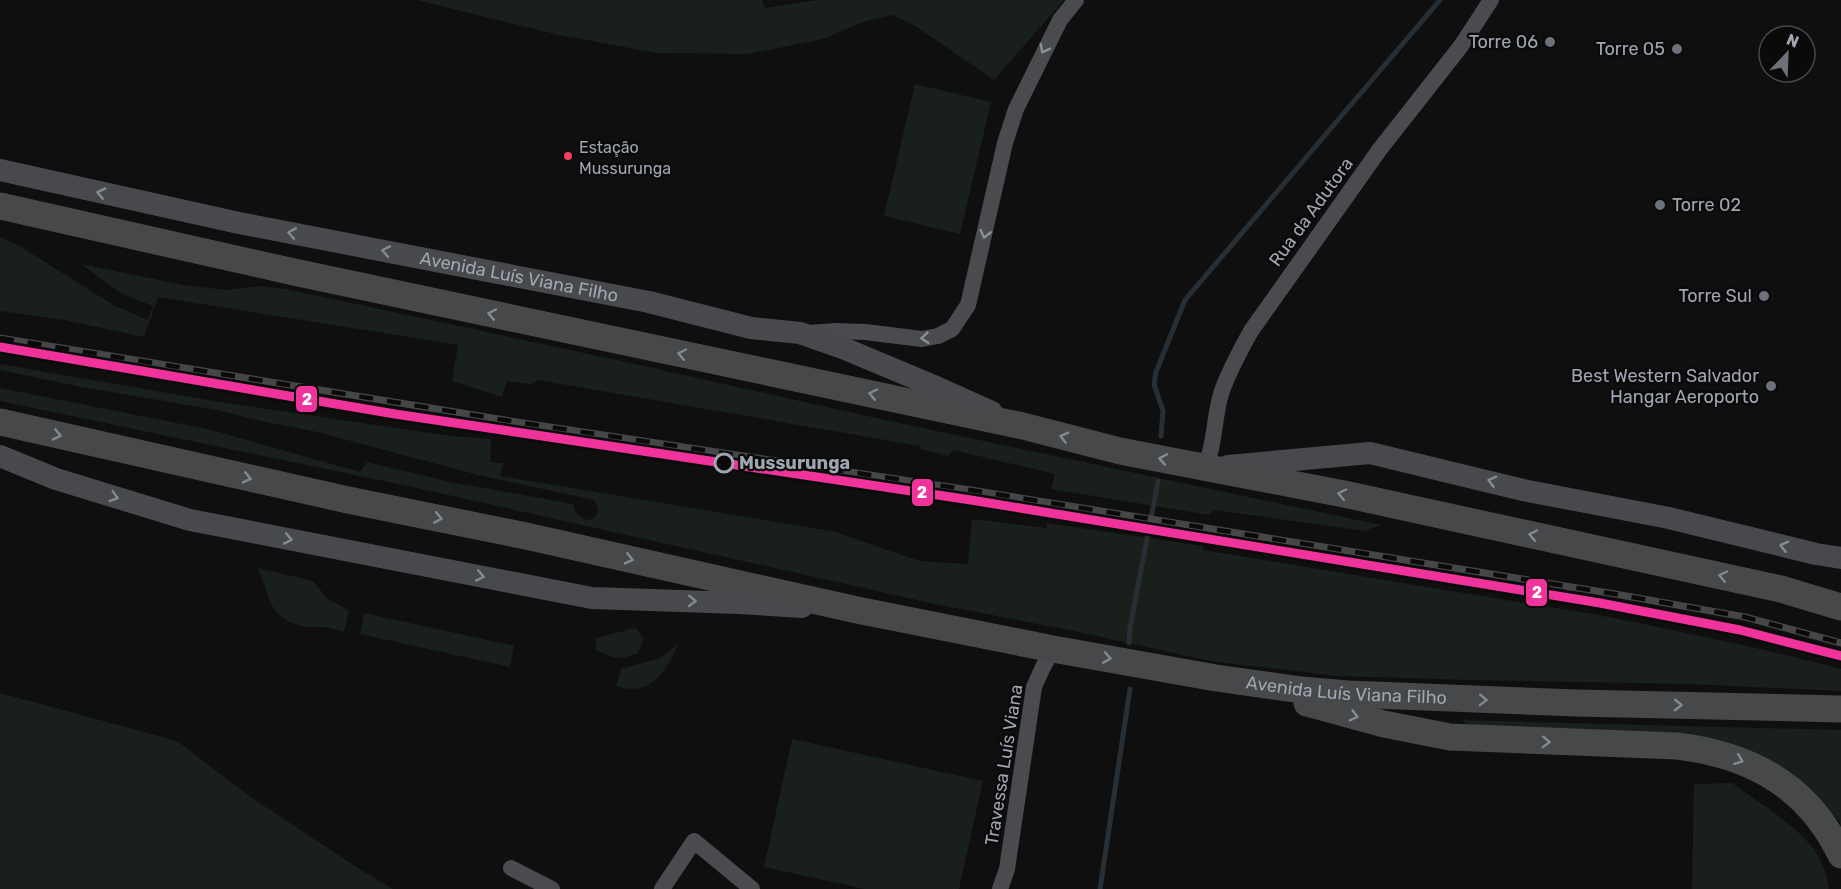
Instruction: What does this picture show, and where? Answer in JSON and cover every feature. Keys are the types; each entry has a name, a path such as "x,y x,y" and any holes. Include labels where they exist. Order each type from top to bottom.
{"highway":[{"name":"Avenida Luís Viana Filho","path":"0,206 306,274 1023,426 1120,451 1355,496 1781,589 1841,607"},
{"name":"Avenida Luís Viana Filho","path":"0,422 857,610 1053,649 1216,678 1348,694 1577,703 1841,709"},
{"path":"1781,589 1841,591"},
{"path":"1216,678 1384,724 1450,737 1677,746 1730,756 1767,774 1800,797 1819,818 1841,855"}],"main road":[{"name":"Avenida Luís Viana Filho","path":"0,170 239,223 649,302 751,328 800,333 843,348 1023,426"},
{"name":"Avenida Luís Viana Filho","path":"1211,468 1371,453 1523,490 1669,518 1841,558"},
{"name":"Avenida Luís Viana Filho","path":"0,456 56,479 190,520 592,598 857,610"}],"street":[{"path":"800,333 865,332 922,339 938,336 952,329 968,305 1005,143 1016,109 1060,20 1076,0"},
{"name":"Rua da Adutora","path":"1211,468 1211,447 1221,393 1251,331 1380,149 1461,46 1491,0"},
{"name":"Travessa Luís Viana","path":"1000,889 1007,870 1034,687 1053,649"},
{"path":"662,889 694,841 752,889"},
{"path":"511,868 552,889"}],"shaded area":[{"path":"417,0 762,0 765,8 817,0 1064,0 994,80 914,25 893,15 863,22 823,39 748,54 657,53 559,35"},
{"path":"915,84 991,102 960,234 884,216"},
{"path":"0,237 18,245 115,306 148,320 153,306 122,294 81,264 183,285 227,290 260,286 286,289 885,420 1381,525 1364,531 1214,510 1209,515 1051,489 1055,474 953,450 949,456 920,449 920,446 538,380 531,384 507,381 502,397 452,381 458,345 158,297 144,337 64,320 0,311"},
{"path":"0,364 220,402 451,436 491,439 490,462 503,463 500,476 832,531 920,561 968,564 972,519 1047,528 1047,523 1203,546 1203,550 1598,615 1689,634 1841,669 1841,691 1688,684 1337,676 1210,661 935,604 417,488 0,401 0,388 212,430 360,472 367,462 450,482 573,504 576,513 587,521 595,517 599,509 594,500 478,475 317,432 217,410 81,387 0,370"},
{"path":"258,568 313,581 327,598 349,611 344,632 325,627 306,627 289,622 278,614 271,604"},
{"path":"364,613 514,646 510,667 360,634"},
{"path":"635,628 644,638 638,653 616,658 596,650 596,638"},
{"path":"678,644 668,664 655,680 638,688 628,689 616,686 621,669 658,659"},
{"path":"0,693 177,741 255,800 393,889 0,889"},
{"path":"1462,720 1841,730 1841,826 1813,793 1765,757 1703,741 1469,725"},
{"path":"792,739 983,781 959,889 865,889 764,867"},
{"path":"1732,783 1778,816 1810,844 1822,862 1829,889 1692,889 1694,784"}],"waterway":[{"path":"1161,436 1163,411 1154,384 1156,372 1185,300 1440,0"},
{"path":"1129,643 1158,481"},
{"path":"1100,889 1130,689"}],"railway":[{"path":"0,338 523,423 977,491 1615,594 1745,617 1841,643"},
{"path":"1566,593 1600,603"}],"transit line":[{"name":"2","path":"0,347 395,414 971,500 1600,603 1740,630 1841,656"}],"place":[{"name":"Torre 06","path":"1550,42"},
{"name":"Torre 05","path":"1677,49"},
{"name":"Estação Mussurunga","path":"568,156"},
{"name":"Torre 02","path":"1660,205"},
{"name":"Torre Sul","path":"1764,296"},
{"name":"Best Western Salvador Hangar Aeroporto","path":"1771,386"},
{"name":"Mussurunga","path":"724,463"}]}
